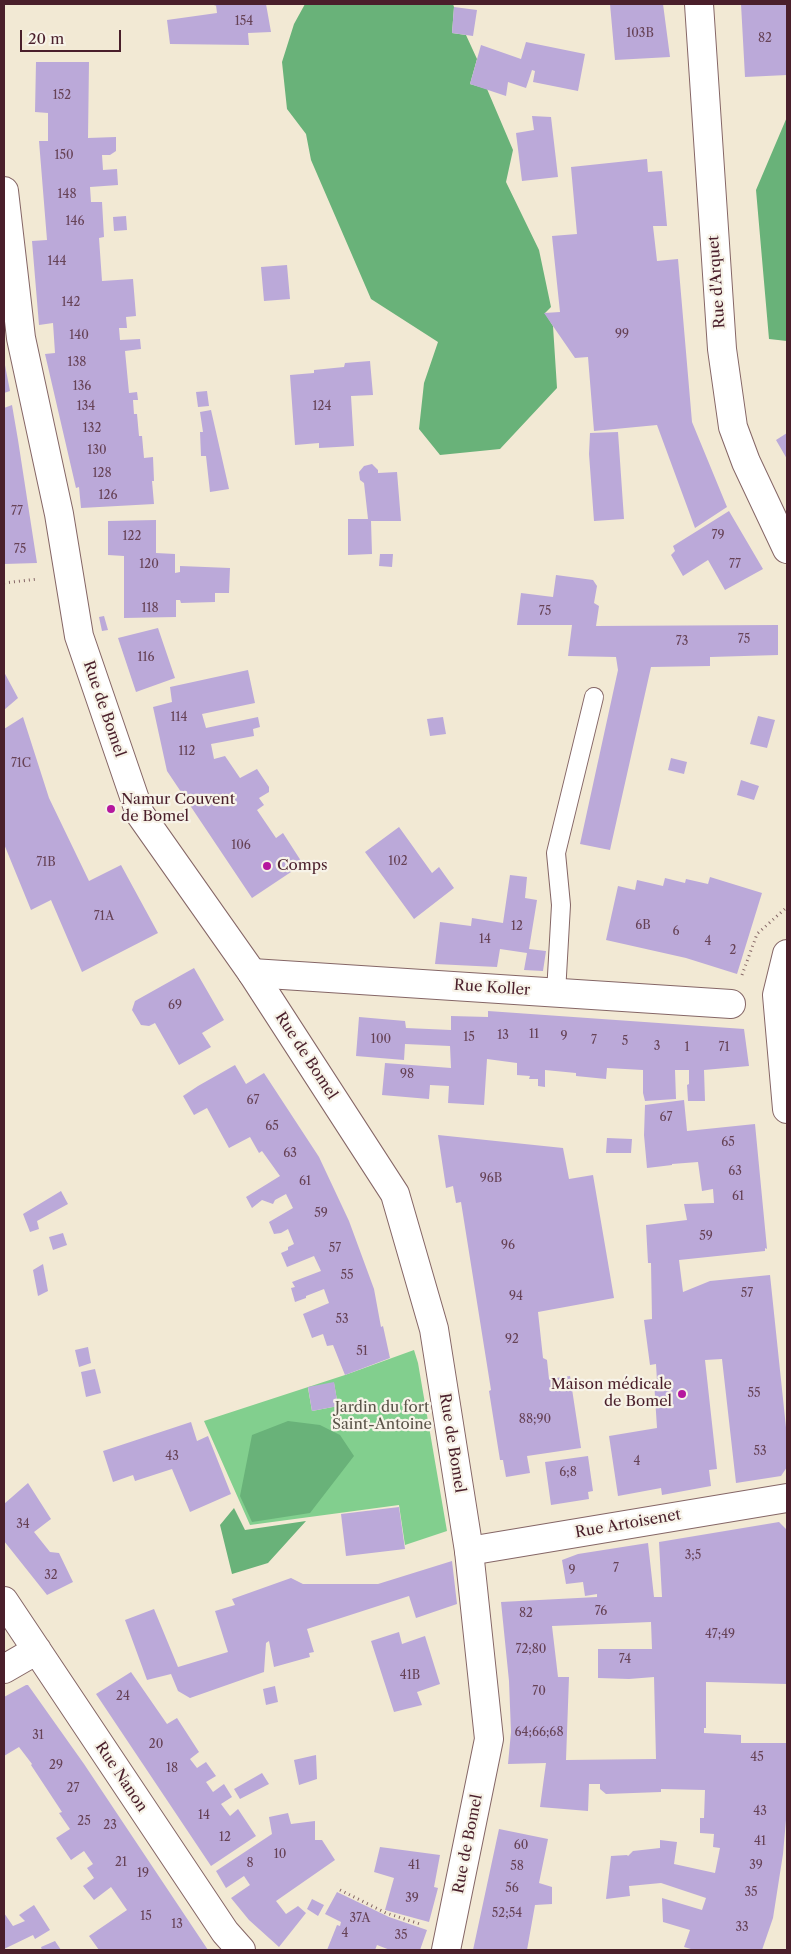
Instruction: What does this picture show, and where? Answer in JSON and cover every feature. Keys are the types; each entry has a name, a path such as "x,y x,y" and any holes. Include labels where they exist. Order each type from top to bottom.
{"street":[{"name":"Rue d'Arquet","path":"699,4 722,349 734,427 746,462 787,549"},
{"name":"Rue de Bomel","path":"4,191 21,338 59,514 79,636 140,814 252,973 395,1194 434,1329 469,1551 489,1739 446,1950"},
{"path":"787,954 777,995 784,1044 787,1109"},
{"name":"Rue Koller","path":"252,973 731,1004"},
{"name":"Rue Artoisenet","path":"469,1551 787,1498"},
{"name":"Rue Nanon","path":"4,1601 225,1932 241,1950"},
{"path":"4,1670 37,1650"}],"lane":[{"path":"556,992 561,905 556,853 594,697"}],"path":[{"path":"340,1890 386,1913 428,1926"}],"green space":[{"path":"305,4 453,4 452,33 466,35 477,59 470,84 487,89 513,150 506,182 539,250 551,307 545,313 553,326 557,388 500,449 440,455 419,429 424,383 438,342 371,299 311,160 306,134 287,109 282,62 294,24"},
{"path":"787,117 787,341 769,339 756,190"},
{"name":"Jardin du fort Saint-Antoine","path":"414,1350 418,1363 447,1531 405,1545 399,1505 250,1525 204,1421 345,1375","holes":["334,1383 338,1406 312,1411 308,1388"]},
{"path":"288,1421 320,1425 340,1435 354,1456 310,1513 252,1522 240,1496 252,1435"},
{"path":"234,1508 245,1530 306,1521 268,1563 232,1574 220,1525"}],"building":[{"path":"214,4 266,4 271,32 248,33 249,45 170,44 167,20 217,13 216,5"},
{"path":"610,4 663,4 670,57 615,60"},
{"path":"741,4 787,4 787,75 745,77"},
{"path":"454,7 477,10 473,36 452,33"},
{"path":"526,42 585,54 578,91 533,82 535,71 532,70 526,88 508,82 506,96 470,84 481,45 521,59"},
{"path":"36,62 89,62 88,138 116,137 116,151 110,155 102,155 103,170 117,169 118,185 90,187 91,202 102,202 104,237 99,238 102,281 133,279 136,316 126,317 127,328 119,328 120,340 140,339 141,349 125,351 129,393 137,392 138,400 133,400 134,414 137,414 139,436 142,436 144,458 153,457 154,481 152,481 154,504 81,508 79,487 76,488 45,354 55,353 53,323 39,325 32,241 47,240 39,141 48,141 48,113 35,112"},
{"path":"532,116 551,117 558,177 522,181 516,133 534,130"},
{"path":"647,159 648,172 662,171 667,226 653,226 657,261 678,259 692,422 727,507 695,528 657,425 594,431 588,357 575,358 544,313 560,312 552,236 577,234 571,167"},
{"path":"126,216 127,230 114,231 113,217"},
{"path":"287,265 290,299 264,301 261,267"},
{"path":"4,360 10,391 4,393"},
{"path":"370,361 373,395 351,396 354,446 319,448 319,443 295,445 290,375 314,373 314,370 344,367 345,363"},
{"path":"207,391 209,406 198,407 196,392"},
{"path":"12,405 37,563 4,564 4,408"},
{"path":"211,410 229,489 210,492 206,456 201,456 200,432 203,432 200,412"},
{"path":"618,432 624,519 594,521 589,454 590,433"},
{"path":"787,433 787,459 776,440"},
{"path":"372,464 378,470 378,473 397,472 401,521 371,521 372,554 348,555 348,519 368,519 364,483 360,480 359,472 364,466"},
{"path":"729,511 763,569 725,590 708,560 683,576 671,555 675,551 673,546"},
{"path":"156,520 156,553 175,554 175,573 180,572 180,566 230,568 229,593 215,593 215,602 181,603 180,600 176,600 176,617 124,618 124,556 108,555 108,521"},
{"path":"380,554 393,554 392,567 379,566"},
{"path":"556,575 593,580 597,586 594,603 599,606 596,626 778,625 778,655 710,657 710,666 651,667 610,850 580,844 618,670 616,657 568,656 572,625 517,625 521,593 553,597"},
{"path":"104,616 108,630 102,631 99,617"},
{"path":"158,628 175,678 136,692 118,638"},
{"path":"248,670 255,703 202,714 206,728 258,717 260,727 253,729 254,736 211,744 214,759 225,756 240,778 257,769 269,787 269,792 259,798 264,805 257,810 276,838 283,833 303,864 252,898 167,771 153,707 172,702 170,687"},
{"path":"4,672 18,698 4,710"},
{"path":"758,716 775,720 767,748 750,744"},
{"path":"23,717 49,798 89,881 121,865 158,933 82,972 51,900 31,910 4,844 4,729"},
{"path":"443,717 446,734 430,736 427,719"},
{"path":"671,758 687,762 684,774 668,770"},
{"path":"741,780 759,786 754,800 737,795"},
{"path":"399,827 432,873 439,867 454,888 414,919 365,852"},
{"path":"510,875 527,877 525,898 537,900 529,949 546,951 543,971 524,970 527,953 500,949 497,967 435,964 440,922 471,926 472,918 503,923"},
{"path":"710,877 762,893 737,974 686,958 606,940 618,886 635,890 637,880 663,886 665,878 685,883 686,879 708,884"},
{"path":"194,968 224,1020 202,1033 211,1047 179,1065 155,1023 149,1026 141,1025 132,1010 135,1001"},
{"path":"488,1011 744,1029 749,1066 704,1070 705,1101 688,1101 687,1085 689,1084 689,1070 675,1070 676,1099 645,1101 643,1070 607,1068 606,1079 576,1076 576,1073 545,1070 545,1087 538,1086 538,1079 529,1079 530,1076 517,1075 517,1063 487,1059 484,1105 448,1103 449,1086 430,1085 429,1099 382,1095 385,1063 451,1068 450,1046 405,1044 404,1060 356,1056 359,1017 405,1021 406,1028 451,1030 451,1016 488,1017"},
{"path":"235,1065 246,1084 264,1073 319,1157 349,1221 374,1289 381,1327 383,1326 390,1358 345,1375 333,1345 327,1346 323,1334 312,1338 303,1314 329,1303 324,1289 295,1302 291,1288 295,1287 292,1282 321,1271 314,1256 287,1267 281,1253 288,1250 288,1247 294,1244 288,1229 274,1234 269,1222 293,1208 286,1194 275,1200 273,1204 262,1200 252,1208 246,1197 280,1176 262,1151 259,1153 250,1137 229,1148 207,1108 194,1115 183,1096"},
{"path":"684,1100 687,1131 755,1124 767,1249 765,1248 765,1251 679,1260 683,1292 710,1281 770,1275 787,1437 787,1467 781,1476 736,1483 722,1359 705,1360 717,1469 709,1470 711,1486 662,1495 661,1488 618,1496 609,1436 657,1428 654,1381 657,1381 656,1364 650,1365 644,1320 652,1319 651,1263 648,1263 646,1225 687,1220 684,1204 714,1203 713,1189 702,1191 698,1162 647,1168 644,1135 645,1105"},
{"path":"438,1135 563,1148 569,1179 593,1175 614,1298 538,1312 543,1358 547,1360 549,1379 570,1376 581,1448 527,1456 530,1473 506,1477 503,1460 500,1460 489,1391 491,1390 461,1202 456,1203 453,1186 446,1188"},
{"path":"607,1138 632,1139 631,1153 606,1153"},
{"path":"61,1191 68,1204 37,1221 39,1229 30,1232 23,1214"},
{"path":"63,1233 67,1245 53,1250 49,1237"},
{"path":"43,1264 48,1291 38,1296 33,1270"},
{"path":"88,1347 91,1363 79,1367 75,1350"},
{"path":"95,1369 101,1393 86,1397 81,1372"},
{"path":"334,1382 338,1406 312,1411 308,1387"},
{"path":"191,1422 197,1441 208,1436 231,1494 190,1512 172,1469 135,1481 133,1475 113,1482 103,1451"},
{"path":"588,1456 593,1491 588,1492 589,1499 551,1505 545,1462"},
{"path":"28,1483 51,1519 34,1532 50,1552 59,1553 73,1582 47,1595 4,1541 4,1504"},
{"path":"399,1507 405,1549 346,1556 341,1514"},
{"path":"779,1522 787,1530 787,1684 706,1682 706,1728 704,1728 704,1733 741,1735 741,1743 787,1743 786,1820 783,1854 773,1918 762,1950 691,1950 684,1947 690,1930 663,1922 662,1898 702,1910 706,1898 661,1883 629,1886 630,1896 606,1899 611,1856 628,1856 633,1851 660,1848 660,1840 677,1842 674,1864 715,1873 720,1848 713,1847 714,1834 700,1833 700,1818 704,1818 705,1790 661,1789 661,1792 606,1794 600,1789 600,1784 589,1784 588,1811 540,1807 546,1763 508,1764 511,1732 509,1681 501,1602 597,1597 597,1594 585,1596 583,1582 566,1584 562,1560 578,1554 648,1543 654,1597 662,1597 659,1542","holes":["651,1622 652,1649 598,1649 598,1678 629,1679 654,1677 656,1759 566,1760 569,1677 558,1677 552,1626"]},
{"path":"452,1561 457,1604 416,1618 409,1596 307,1629 314,1652 309,1653 310,1657 274,1667 269,1641 266,1643 264,1672 190,1698 178,1691 171,1674 147,1680 125,1620 154,1609 178,1667 228,1652 215,1611 235,1605 232,1599 291,1578 303,1584 378,1584"},
{"path":"399,1632 402,1644 425,1636 440,1684 417,1692 422,1705 394,1712 371,1641"},
{"path":"131,1672 167,1724 177,1718 199,1752 190,1759 197,1768 206,1762 216,1776 206,1782 213,1792 224,1784 232,1797 221,1804 230,1816 238,1809 256,1836 211,1866 96,1694"},
{"path":"28,1685 84,1764 208,1950 99,1950 89,1936 127,1910 111,1887 94,1900 83,1886 94,1878 87,1868 93,1864 84,1851 71,1860 56,1838 70,1829 59,1813 62,1812 32,1764 19,1747 4,1756 4,1697"},
{"path":"275,1686 278,1702 266,1705 263,1689"},
{"path":"316,1755 317,1779 299,1785 294,1760"},
{"path":"262,1773 269,1784 240,1799 234,1789"},
{"path":"288,1813 291,1824 315,1821 315,1840 322,1840 335,1860 276,1901 286,1914 298,1906 306,1913 279,1947 249,1920 231,1898 250,1885 244,1876 226,1888 216,1871 272,1834 269,1817"},
{"path":"499,1829 548,1839 539,1883 552,1887 552,1904 535,1905 527,1950 473,1950"},
{"path":"380,1847 440,1855 434,1887 438,1888 429,1922 385,1910 394,1878 374,1872"},
{"path":"337,1892 389,1917 427,1930 420,1950 390,1950 377,1945 375,1950 327,1950 337,1925 340,1926 341,1922 325,1914"},
{"path":"312,1899 324,1905 318,1916 307,1909"},
{"path":"34,1905 50,1930 35,1939 33,1935 4,1949 4,1913 13,1926 25,1921 19,1915"},
{"path":"55,1941 61,1950 42,1950 41,1947"}],"place":[{"name":"Namur Couvent de Bomel","path":"111,809"},
{"name":"Comps","path":"267,866"},
{"name":"Maison médicale de Bomel","path":"682,1394"}]}
